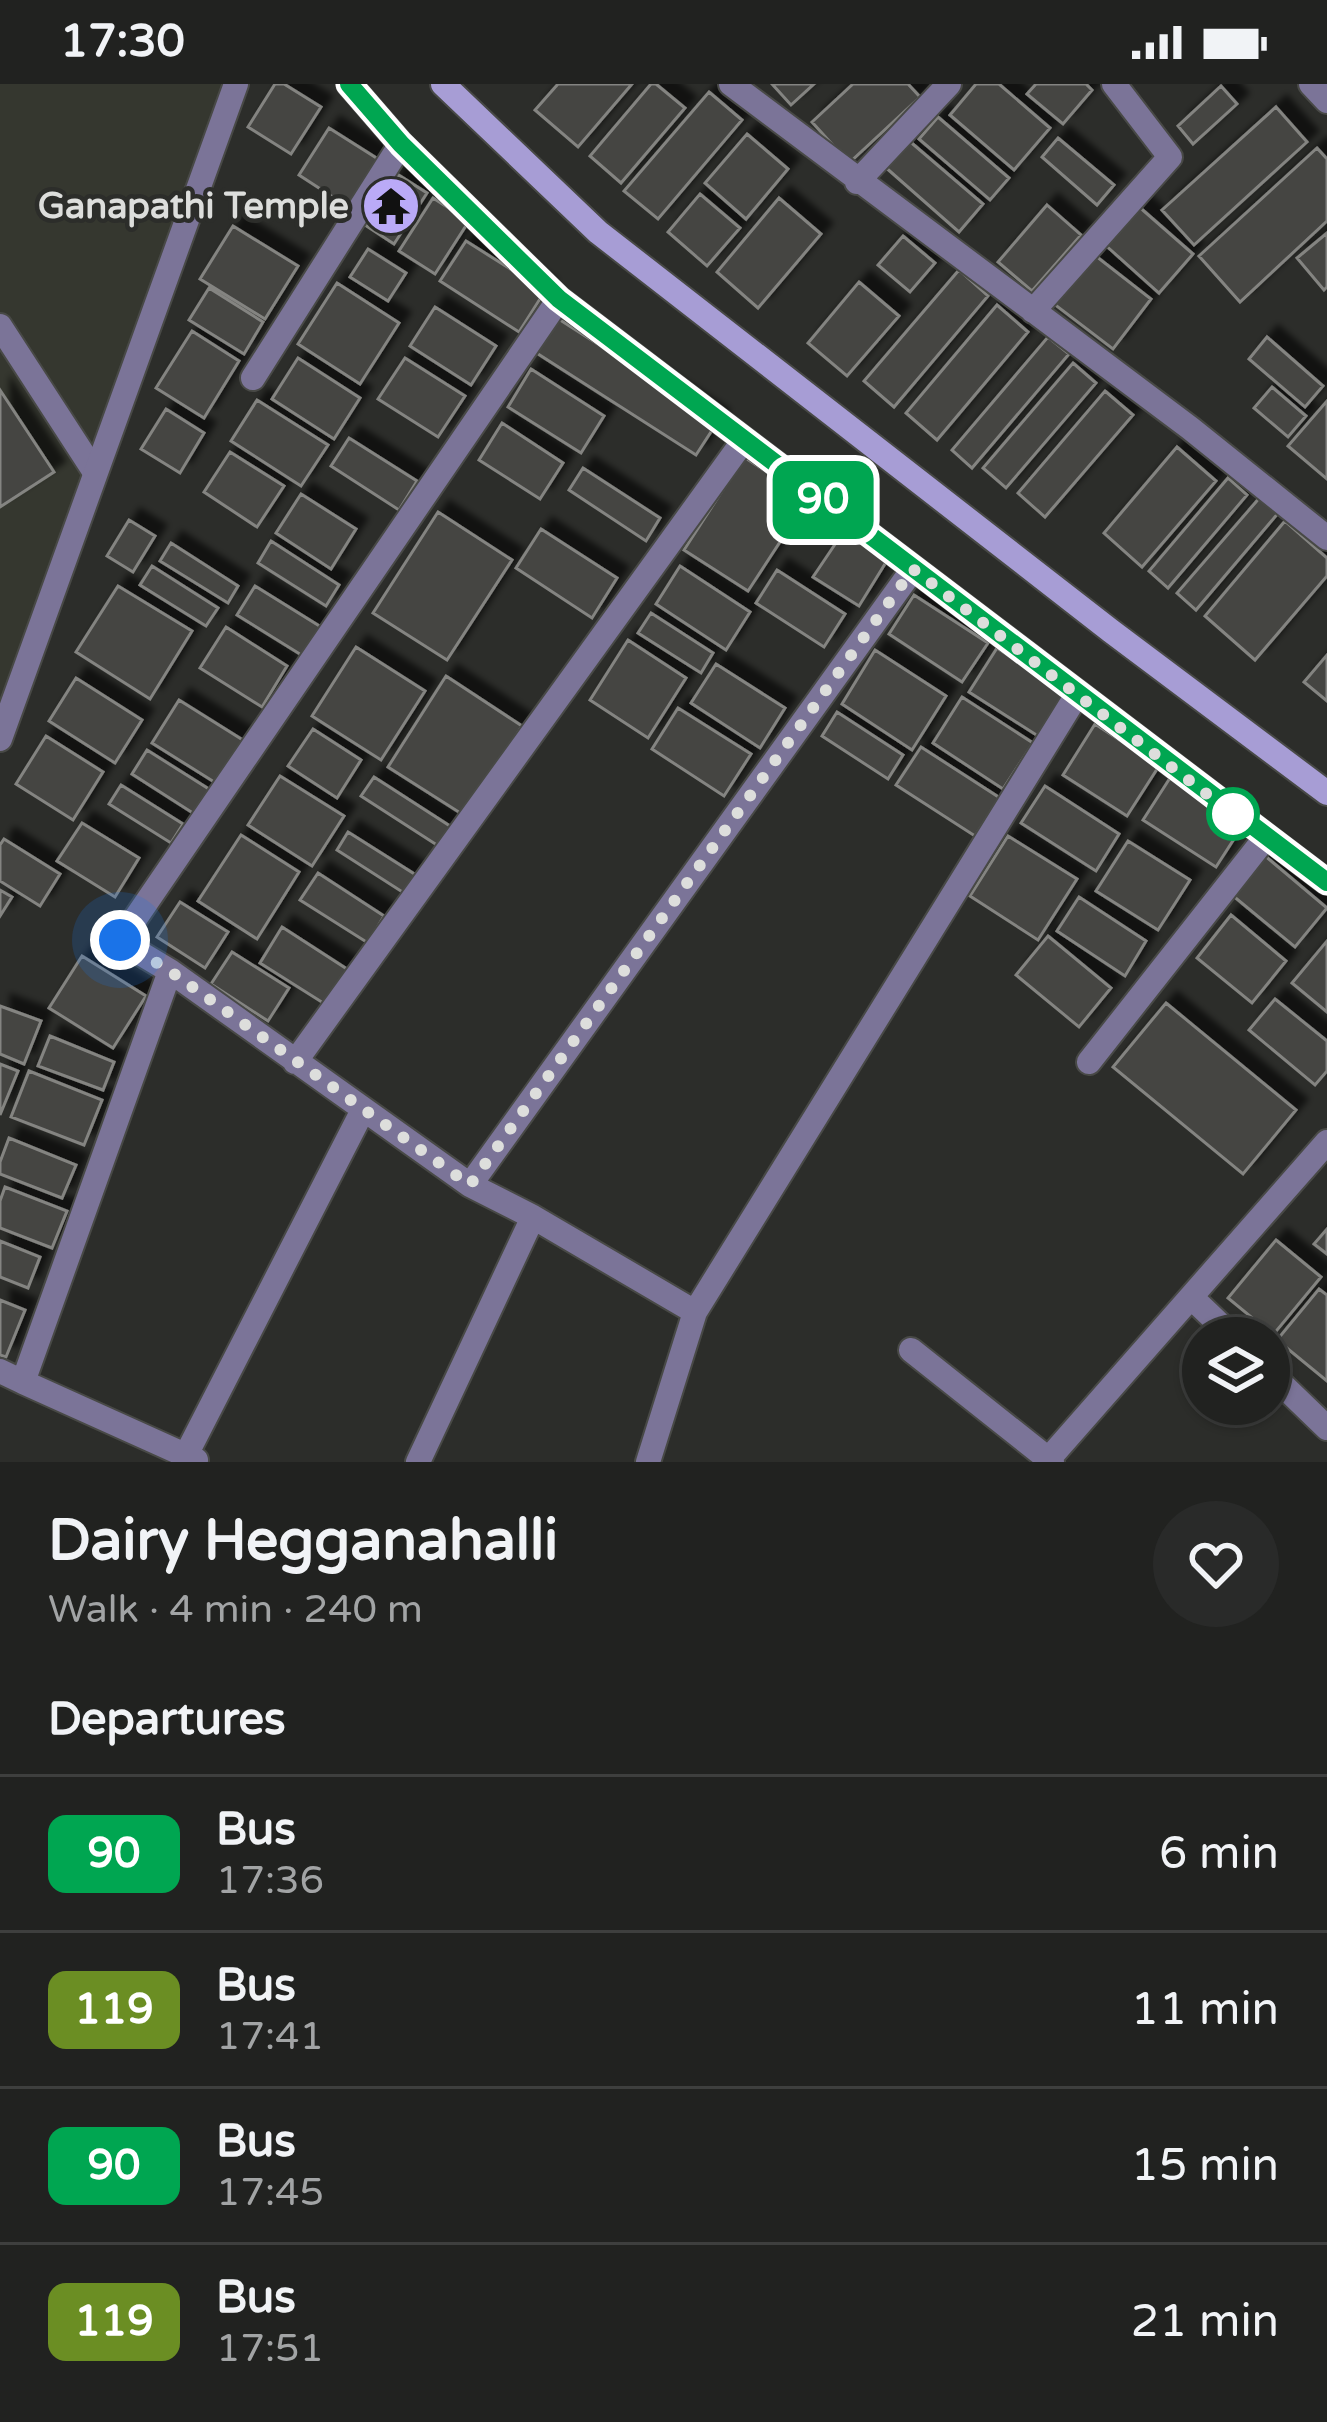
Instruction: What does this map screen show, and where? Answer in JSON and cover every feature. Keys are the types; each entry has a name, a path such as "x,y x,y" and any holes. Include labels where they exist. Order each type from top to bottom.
{"main road":[{"path":"349,84 401,144 559,299 1327,882"},
{"path":"443,84 598,232 1327,793"}],"street":[{"path":"0,739 236,84"},
{"path":"731,84 1190,428 1327,538"},
{"path":"857,182 950,84"},
{"path":"1034,311 1170,157 1114,84"},
{"path":"1311,84 1327,101"},
{"path":"253,378 401,144"},
{"path":"559,299 120,940 470,1185 695,1312"},
{"path":"0,326 9,361 94,471"},
{"path":"295,1062 744,440"},
{"path":"470,1185 913,569"},
{"path":"648,1462 695,1312 1078,693"},
{"path":"1089,1061 1266,837"},
{"path":"170,971 12,1377 194,1459 363,1110"},
{"path":"910,1350 1049,1461 1325,1147"},
{"path":"418,1462 533,1217"},
{"path":"1191,1297 1212,1317"},
{"path":"1290,1392 1327,1428"}],"shaded area":[{"path":"0,84 223,84 0,730"}],"building":[{"path":"275,84 284,84 321,107 291,154 248,127"},
{"path":"558,84 632,84 578,147 535,110"},
{"path":"651,84 685,108 621,183 590,156"},
{"path":"772,84 814,84 791,105"},
{"path":"853,84 908,84 920,97 849,163 812,122"},
{"path":"976,84 999,84 1050,128 1014,170 950,115"},
{"path":"1036,84 1086,84 1092,90 1063,124 1027,94"},
{"path":"1221,86 1237,104 1193,144 1178,126"},
{"path":"709,92 742,120 658,219 624,191"},
{"path":"1276,107 1307,142 1194,245 1162,210"},
{"path":"938,117 1009,178 990,200 919,139"},
{"path":"329,128 378,159 348,207 299,175"},
{"path":"747,134 788,169 746,219 705,183"},
{"path":"1058,138 1114,185 1097,205 1042,157"},
{"path":"907,139 983,204 959,232 884,166"},
{"path":"1317,148 1327,159 1327,221 1240,302 1199,256"},
{"path":"397,174 427,193 394,244 365,225"},
{"path":"700,194 740,228 707,266 668,232"},
{"path":"433,198 469,221 435,274 399,251"},
{"path":"779,198 821,234 758,308 717,272"},
{"path":"1047,205 1081,235 1032,291 998,262"},
{"path":"1137,205 1193,254 1159,293 1103,243"},
{"path":"233,226 298,266 265,319 200,279"},
{"path":"1327,233 1327,287 1324,290 1297,258"},
{"path":"903,236 935,263 910,292 878,265"},
{"path":"466,241 545,291 519,332 440,281"},
{"path":"368,249 406,273 388,301 350,277"},
{"path":"1092,253 1151,299 1113,349 1054,304"},
{"path":"959,270 988,296 894,407 864,381"},
{"path":"859,282 899,316 847,376 808,343"},
{"path":"337,283 399,323 360,384 298,344"},
{"path":"209,288 263,322 244,354 189,320"},
{"path":"997,305 1028,332 937,440 906,413"},
{"path":"435,307 496,346 471,385 410,346"},
{"path":"557,318 718,421 696,455 535,352"},
{"path":"192,331 239,361 204,418 156,388"},
{"path":"1048,337 1069,354 972,468 952,450"},
{"path":"1267,337 1323,386 1305,407 1249,359"},
{"path":"298,358 360,398 334,439 272,399"},
{"path":"405,358 465,396 438,437 378,399"},
{"path":"1073,363 1096,383 1006,488 983,468"},
{"path":"531,369 604,416 581,453 508,407"},
{"path":"1272,387 1306,416 1288,437 1254,408"},
{"path":"0,390 54,472 0,507"},
{"path":"1105,391 1133,415 1045,517 1018,493"},
{"path":"257,400 328,445 301,486 231,441"},
{"path":"1327,401 1327,479 1288,446"},
{"path":"166,409 204,433 180,473 141,449"},
{"path":"502,423 563,463 540,499 479,460"},
{"path":"349,438 417,481 399,510 331,466"},
{"path":"1177,447 1216,481 1142,567 1104,533"},
{"path":"230,452 284,486 257,527 204,492"},
{"path":"744,457 808,499 748,591 684,550"},
{"path":"583,468 660,518 646,541 569,490"},
{"path":"1228,478 1247,495 1168,588 1149,571"},
{"path":"301,494 356,529 331,569 276,533"},
{"path":"1262,495 1280,511 1196,610 1177,593"},
{"path":"438,512 512,560 447,660 373,613"},
{"path":"129,520 155,536 133,572 107,556"},
{"path":"1285,521 1327,558 1327,576 1255,660 1205,616"},
{"path":"541,529 617,578 592,618 516,568"},
{"path":"844,531 888,559 859,606 813,577"},
{"path":"271,541 339,585 326,606 258,563"},
{"path":"171,543 238,586 228,603 160,561"},
{"path":"152,566 218,608 206,626 140,585"},
{"path":"680,566 750,612 726,650 656,604"},
{"path":"777,570 845,614 824,647 756,603"},
{"path":"118,586 192,631 150,699 76,652"},
{"path":"255,586 321,627 303,656 237,615"},
{"path":"914,595 988,643 962,682 889,634"},
{"path":"651,613 713,653 701,673 638,633"},
{"path":"226,627 287,666 262,707 200,668"},
{"path":"628,640 686,678 648,738 590,700"},
{"path":"356,647 425,691 381,760 312,716"},
{"path":"997,648 1066,693 1038,736 969,692"},
{"path":"875,650 946,696 912,750 842,704"},
{"path":"1327,655 1327,701 1304,682"},
{"path":"716,664 785,708 760,748 691,703"},
{"path":"446,676 522,726 465,816 388,767"},
{"path":"76,678 142,720 115,763 49,721"},
{"path":"962,697 1033,743 1003,789 933,743"},
{"path":"179,700 246,742 219,785 152,743"},
{"path":"678,708 751,754 724,796 652,749"},
{"path":"837,712 903,755 888,779 822,736"},
{"path":"1095,724 1159,766 1127,816 1063,775"},
{"path":"313,729 361,760 337,798 288,766"},
{"path":"46,736 103,772 73,820 16,784"},
{"path":"921,747 1000,798 975,836 896,785"},
{"path":"147,750 212,791 196,815 132,774"},
{"path":"280,776 344,816 312,866 248,825"},
{"path":"374,777 453,828 440,847 361,796"},
{"path":"1170,778 1243,825 1216,867 1143,820"},
{"path":"121,785 183,824 171,843 109,804"},
{"path":"1045,786 1119,834 1096,871 1021,823"},
{"path":"82,823 139,858 115,897 57,861"},
{"path":"348,832 416,875 404,893 337,850"},
{"path":"241,835 299,872 257,939 198,901"},
{"path":"1008,836 1077,879 1038,940 970,896"},
{"path":"4,839 60,874 40,906 0,881"},
{"path":"1128,841 1190,880 1158,930 1096,891"},
{"path":"1264,855 1327,908 1295,947 1232,895"},
{"path":"318,873 384,916 368,943 300,900"},
{"path":"0,890 12,897 0,916"},
{"path":"1079,897 1146,941 1125,976 1057,931"},
{"path":"180,902 228,932 205,968 157,937"},
{"path":"1231,915 1286,961 1252,1003 1197,958"},
{"path":"282,927 350,971 328,1006 260,963"},
{"path":"1048,936 1111,988 1079,1027 1016,975"},
{"path":"1327,941 1327,1012 1292,983"},
{"path":"232,952 289,988 268,1021 211,984"},
{"path":"82,956 146,996 113,1048 49,1008"},
{"path":"1275,999 1327,1041 1327,1071 1315,1085 1249,1030"},
{"path":"1166,1003 1296,1110 1243,1174 1113,1067"},
{"path":"0,1006 41,1021 24,1064 0,1054"},
{"path":"50,1036 114,1062 103,1090 38,1066"},
{"path":"0,1064 18,1071 0,1115"},
{"path":"29,1071 102,1100 84,1145 11,1117"},
{"path":"9,1138 76,1165 62,1198 0,1174"},
{"path":"5,1187 67,1211 52,1248 0,1228"},
{"path":"1327,1229 1327,1254 1314,1244"},
{"path":"1276,1240 1321,1277 1288,1317 1251,1317 1228,1298"},
{"path":"0,1241 40,1257 28,1288 0,1277"},
{"path":"1319,1289 1327,1295 1327,1381 1290,1351 1290,1324"},
{"path":"0,1300 25,1310 6,1357 0,1355"}],"bus line":[{"name":"90","path":"349,84 401,144 559,299 1327,882"}],"place":[{"name":"Ganapathi Temple","path":"391,206"}],"route":[{"path":"120,940 470,1185 913,569 1233,814"}]}
